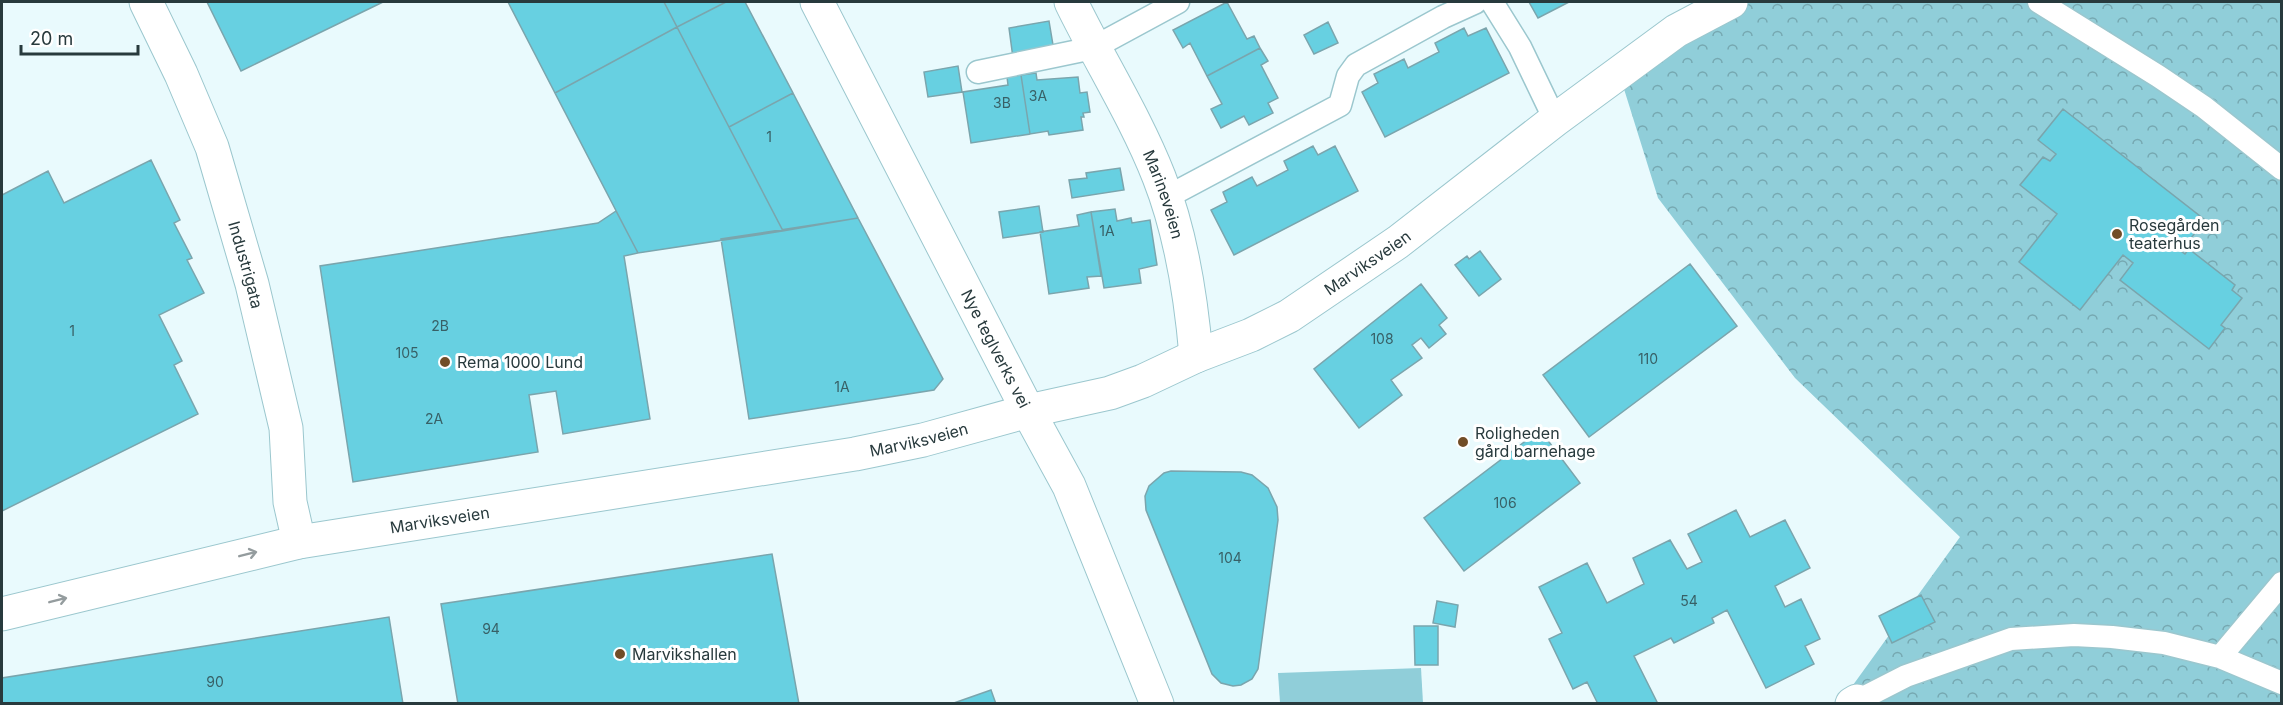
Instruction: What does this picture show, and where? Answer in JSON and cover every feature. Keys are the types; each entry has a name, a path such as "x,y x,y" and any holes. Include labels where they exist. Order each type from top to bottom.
{"street":[{"name":"Industrigata","path":"146,2 182,74 212,147 252,284 286,428 290,502 299,542"},
{"name":"Nye teglverks vei","path":"817,2 1069,486 1158,704"},
{"name":"Marineveien","path":"1071,2 1093,48 1116,86 1167,197 1185,269 1196,356"},
{"name":"Marviksveien","path":"2,614 299,542 855,454 923,440 1028,411 1110,393 1143,381 1289,316 1398,242 1555,120 1677,31 1731,2"}],"lane":[{"path":"978,72 1093,48 1178,2"},
{"path":"1167,197 1340,105 1348,76 1356,65 1443,17 1476,2"},
{"path":"1492,2 1520,47 1555,120"},
{"path":"2039,2 2168,82 2204,107 2282,169"},
{"path":"2220,657 2282,583"},
{"path":"1855,703 1906,676 2011,639 2074,635 2164,643 2220,657 2282,682"}],"green space":[{"path":"1726,2 2281,2 2281,703 1840,703 1960,537 1795,378 1658,198 1624,89"},
{"path":"1421,668 1423,703 1280,703 1278,673"}],"building":[{"path":"207,2 383,2 241,71"},
{"path":"508,2 664,2 677,27 555,93"},
{"path":"664,2 726,2 677,27"},
{"path":"726,2 745,2 793,93 729,127 677,27"},
{"path":"1227,2 1247,39 1254,36 1260,48 1207,76 1190,43 1183,48 1173,30"},
{"path":"1529,2 1569,2 1538,18"},
{"path":"1049,21 1054,51 1013,58 1009,28"},
{"path":"1328,22 1338,43 1314,54 1304,35"},
{"path":"677,27 783,231 638,253 555,93"},
{"path":"1464,28 1468,36 1486,28 1509,73 1385,137 1362,92 1378,83 1374,74 1404,59 1408,68 1439,52 1435,43"},
{"path":"1260,48 1268,61 1261,65 1278,98 1268,103 1273,113 1249,125 1244,116 1221,128 1211,109 1222,104 1207,76"},
{"path":"958,66 962,92 928,97 924,72"},
{"path":"1036,73 1037,80 1078,77 1080,93 1087,92 1090,112 1083,113 1084,117 1081,117 1083,130 1049,135 1048,131 1030,134 1021,75"},
{"path":"1021,75 1030,134 971,143 963,92 1008,85 1007,77"},
{"path":"793,93 858,218 783,231 729,127"},
{"name":"Rosegården teaterhus","path":"2063,109 2205,220 2181,251 2185,254 2189,249 2235,285 2232,290 2242,298 2221,325 2225,328 2209,349 2120,280 2133,263 2123,255 2080,310 2019,262 2057,214 2020,185 2043,157 2050,161 2056,154 2038,140"},
{"path":"1313,146 1318,155 1335,146 1358,191 1234,255 1211,210 1227,202 1223,192 1252,177 1257,186 1288,170 1284,161"},
{"path":"151,160 180,220 174,223 192,258 187,260 204,293 159,315 182,361 174,365 198,414 2,511 2,195 48,171 64,203"},
{"path":"1120,168 1124,190 1072,198 1069,180 1087,178 1086,173"},
{"path":"1039,206 1043,232 1003,238 999,212"},
{"path":"1115,209 1117,221 1131,218 1132,223 1150,220 1157,265 1139,269 1141,283 1104,288 1091,212"},
{"path":"616,211 638,253 624,256 650,419 563,434 556,391 529,395 538,452 353,482 320,266 598,223"},
{"path":"1091,212 1101,276 1087,277 1089,288 1049,294 1040,232 1079,226 1077,215"},
{"path":"858,218 943,379 934,390 749,419 721,239"},
{"path":"1480,251 1501,279 1479,296 1455,265 1467,256 1469,259"},
{"path":"1690,264 1737,326 1589,437 1543,375"},
{"path":"1421,284 1447,318 1439,325 1446,334 1429,348 1421,338 1412,345 1422,358 1391,380 1402,395 1359,428 1314,369"},
{"path":"1540,430 1580,483 1464,571 1424,518"},
{"path":"1171,471 1241,472 1252,475 1268,488 1277,507 1278,520 1258,669 1252,679 1241,685 1221,683 1212,674 1146,510 1145,496 1149,486 1164,473"},
{"path":"1736,510 1750,537 1785,520 1810,568 1775,586 1785,607 1801,599 1820,639 1805,646 1814,664 1766,688 1727,610 1712,618 1714,623 1674,643 1671,638 1634,656 1658,704 1598,704 1587,682 1573,689 1549,639 1562,633 1539,587 1587,563 1607,603 1644,584 1633,558 1670,540 1687,569 1702,562 1688,534"},
{"name":"Marvikshallen","path":"772,554 799,704 458,704 441,604"},
{"path":"1921,595 1935,622 1892,643 1879,616"},
{"path":"1437,601 1458,605 1455,627 1433,623"},
{"path":"389,617 403,704 2,704 2,678"},
{"path":"1414,626 1438,626 1438,665 1415,665"},
{"path":"991,690 996,704 951,704"}],"place":[{"name":"Rosegården teaterhus","path":"2117,234"},
{"name":"Rema 1000 Lund","path":"445,362"},
{"name":"Roligheden gård barnehage","path":"1463,442"},
{"name":"Marvikshallen","path":"620,654"}]}
